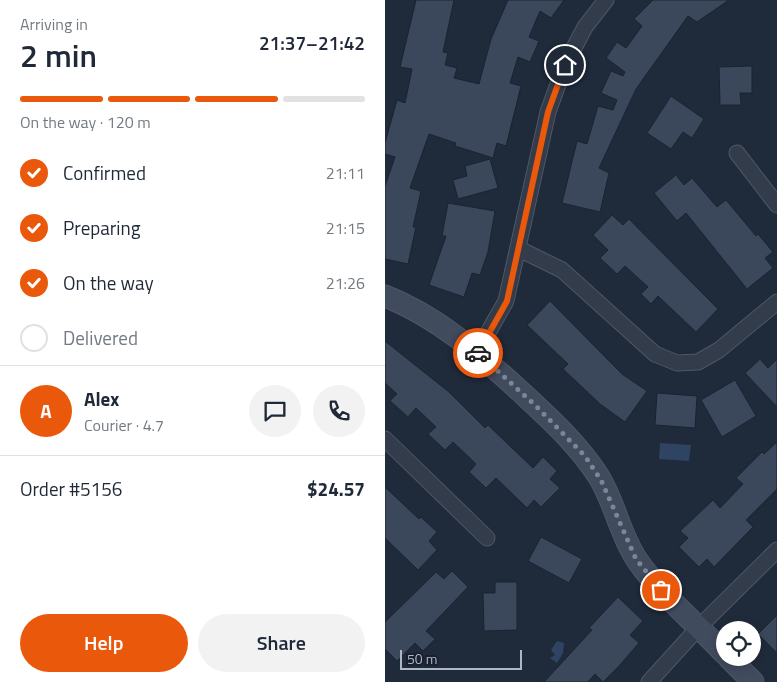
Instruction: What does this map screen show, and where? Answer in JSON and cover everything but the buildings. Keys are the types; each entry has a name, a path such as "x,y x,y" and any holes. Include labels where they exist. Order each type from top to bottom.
{"street":[{"path":"477,352 507,301 548,112 565,65 581,35 607,0"},
{"path":"737,153 777,205"},
{"path":"519,249 562,270 655,354 677,363 698,362 719,350 777,302"},
{"path":"385,296 407,305 449,330 477,352 536,406 585,456 601,480 636,559 661,590 716,645"},
{"path":"385,439 487,538"},
{"path":"649,682 699,627 777,550"},
{"path":"737,666 753,682"}],"water":[{"path":"660,443 691,445 689,461 659,459"},
{"path":"557,641 564,643 563,653 557,663 550,658 555,655 551,650"}],"way so far":[{"path":"478,353 536,406 585,456 601,480 636,559 661,590"}],"route":[{"path":"478,353 507,301 548,112 565,65"}]}
